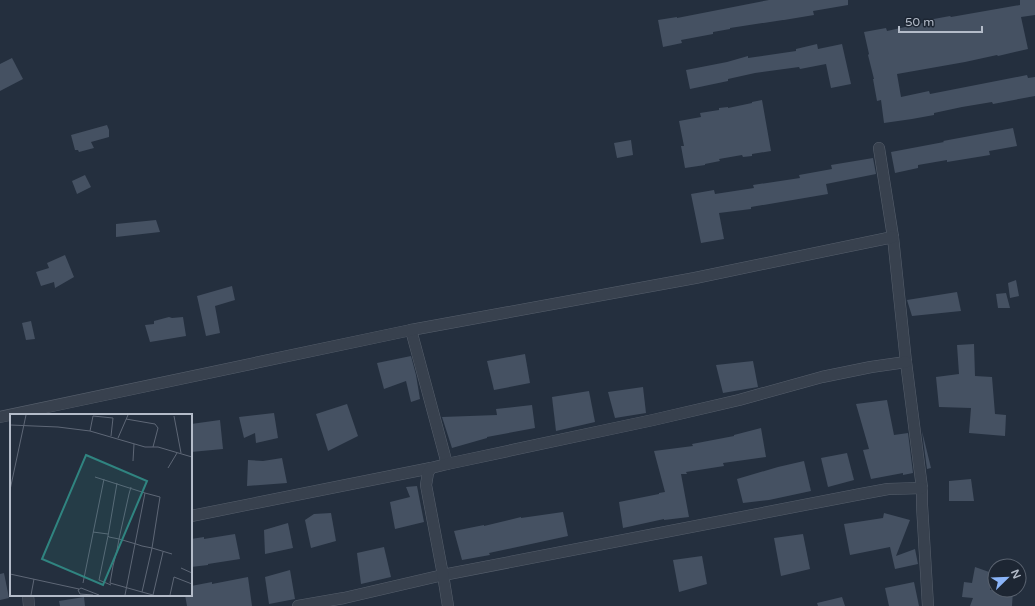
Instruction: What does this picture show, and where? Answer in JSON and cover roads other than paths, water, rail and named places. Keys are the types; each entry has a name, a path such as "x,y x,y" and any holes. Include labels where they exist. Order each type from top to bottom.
{"street":[{"path":"879,148 893,237 906,362 922,488 928,606"},
{"path":"14,414 411,330 695,278 893,237"},
{"path":"411,330 447,464"},
{"path":"192,516 432,468 668,417 739,400 822,377 871,367 906,362"},
{"path":"0,417 10,415"},
{"path":"432,468 428,473 426,485 448,606"},
{"path":"298,606 344,598 443,575 861,494 888,489 922,488"},
{"path":"28,596 29,606"}]}
